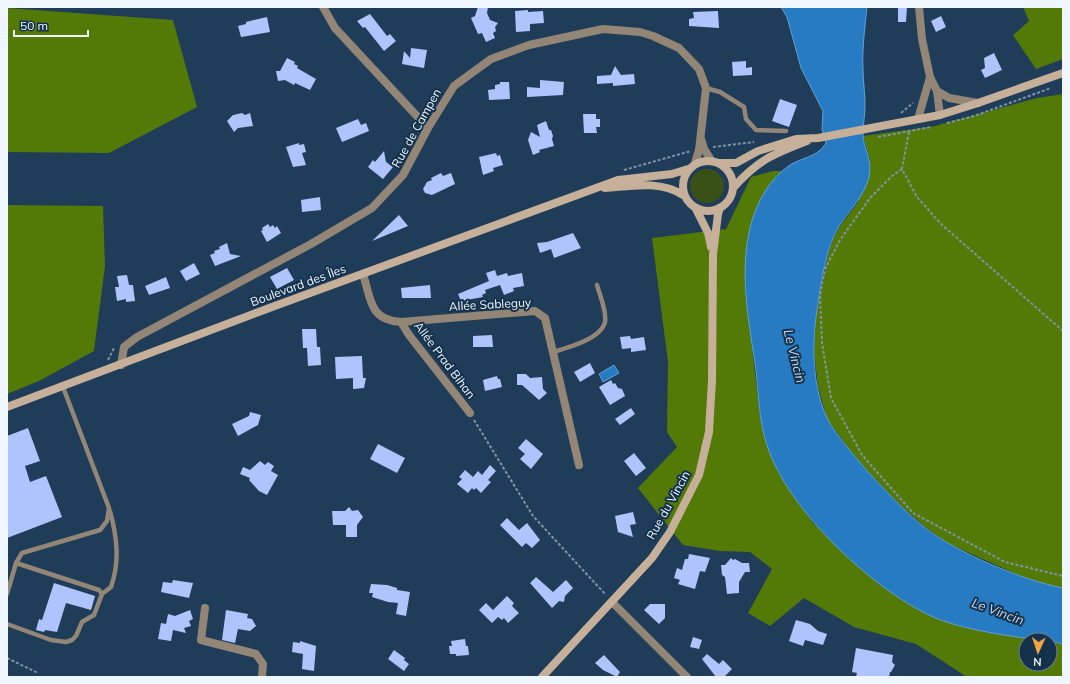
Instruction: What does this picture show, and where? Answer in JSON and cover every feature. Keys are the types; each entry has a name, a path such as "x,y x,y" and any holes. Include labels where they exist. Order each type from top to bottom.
{"main road":[{"path":"818,138 780,151 765,158 733,188 729,200 720,208 704,211 691,205 683,195 682,181 692,166 715,161 736,163 758,151 796,139 818,138 940,115 978,104 1063,73"},
{"path":"715,161 730,173 733,188"},
{"name":"Boulevard des Îles","path":"7,407 494,225 599,188 628,178 672,174 692,166"},
{"name":"Boulevard des Îles","path":"599,188 640,185 661,186 683,195"},
{"name":"Rue du Vincin","path":"696,208 708,233 713,254"},
{"name":"Rue du Vincin","path":"542,677 652,558 670,532 694,489 701,468 709,432 713,254 720,208"}],"street":[{"path":"323,7 335,28 428,128"},
{"path":"918,7 922,39 930,77 937,91 940,115"},
{"name":"Rue de Campen","path":"121,364 124,347 137,337 311,244 372,208 403,175 428,128 454,86 491,59 529,45 603,28 640,32 653,36 679,48 699,69 706,88 700,136 692,166"},
{"path":"918,119 930,77"},
{"path":"937,91 949,98 978,104"},
{"name":"Rue de Campen","path":"700,136 704,149 715,161"},
{"name":"Allée Sableguy","path":"363,274 373,308 379,315 391,321 401,322 535,311 545,318 573,432 579,465"},
{"name":"Allée Prad Bihan","path":"401,322 409,335 470,413"},
{"path":"612,602 687,677"},
{"path":"205,608 201,640 256,654 263,664 262,677"}],"lane":[{"path":"706,88 720,92 744,107 746,119 756,130 786,131"},
{"path":"553,352 575,345 597,334 605,323 605,314 598,286"},
{"path":"7,624 51,640 66,642 72,640 76,636 82,622 94,615 102,594 111,587 116,566 116,536 109,508 63,387"},
{"path":"7,594 9,578 22,553 100,530 107,521 109,508"},
{"path":"16,563 99,590 102,594"}],"path":[{"path":"898,115 914,102 926,95"},
{"path":"909,121 908,141 902,169 917,197 942,224 1063,331"},
{"path":"710,148 728,146"},
{"path":"671,156 694,150"},
{"path":"902,169 892,176 870,198 840,240 825,269 820,295 822,343 831,398 862,455 914,513 1005,562 1063,576"},
{"path":"470,413 533,516 612,602"},
{"path":"7,658 38,673"}],"green space":[{"path":"1023,7 1063,7 1063,59 1036,69 1013,35 1029,21"},
{"path":"7,8 173,20 197,107 109,153 7,152"},
{"path":"1063,94 1063,588 1041,584 949,544 925,527 901,506 858,461 827,419 818,387 814,352 816,315 828,254 840,226 858,202 870,160 863,136 935,126 1037,98"},
{"path":"710,169 719,174 723,179 723,193 719,198 714,202 704,203 700,202 691,193 690,183 691,179 700,170"},
{"path":"773,171 782,171 774,180 745,288 761,423 767,446 779,474 814,524 932,616 958,625 1018,636 1018,672 1058,672 1058,643 1063,644 1063,677 967,677 916,644 854,627 804,598 770,626 748,613 772,569 750,552 720,551 683,545 638,488 677,447 667,432 668,362 652,238 726,229 751,177"},
{"path":"7,205 103,206 105,266 94,351 39,381 7,394"}],"water":[{"name":"Le Vincin","path":"781,7 867,7 863,53 865,105 863,139 870,164 869,177 864,191 839,226 831,244 823,273 816,317 814,362 818,391 827,418 840,439 869,473 924,527 954,546 990,564 1029,579 1063,588 1063,644 1058,643 1058,632 1018,632 1018,637 972,629 943,621 908,603 883,586 834,544 812,520 793,495 777,470 767,445 760,415 756,373 747,311 745,276 747,241 757,207 770,184 783,170 795,162 815,154 823,148 826,143 822,129 823,111 801,68 787,17"},
{"path":"614,365 619,373 603,382 599,374"}],"building":[{"path":"478,7 488,7 487,13 490,20 498,23 495,27 496,31 493,33 495,38 486,42 482,33 478,34 471,18 475,16"},
{"path":"898,7 907,7 906,22 898,22"},
{"path":"528,10 528,12 543,11 544,23 530,24 530,31 516,32 515,11"},
{"path":"718,11 719,28 689,26 689,19 694,18 693,12"},
{"path":"370,14 387,36 390,34 396,41 384,51 365,27 363,28 357,21"},
{"path":"941,16 946,27 936,32 931,21"},
{"path":"267,17 270,32 241,37 238,26 246,24 246,22"},
{"path":"411,48 427,50 424,68 402,64 404,51 410,58"},
{"path":"994,53 1002,70 985,78 981,70 985,68 984,58"},
{"path":"287,58 295,62 294,64 298,66 297,68 316,79 310,90 295,83 294,85 285,80 278,81 276,71 280,71"},
{"path":"746,61 746,68 752,67 752,75 733,76 732,62"},
{"path":"615,66 621,75 634,74 635,84 613,86 613,83 597,84 597,76 611,75"},
{"path":"540,80 564,82 563,95 527,97 527,87 540,88"},
{"path":"500,82 509,82 510,99 489,100 488,90 495,89 495,85 500,84"},
{"path":"780,99 797,105 789,127 772,121"},
{"path":"242,113 245,115 250,113 253,126 238,128 234,132 227,121 233,115"},
{"path":"583,114 596,114 596,119 600,119 600,127 596,127 597,133 584,133"},
{"path":"358,119 361,125 366,123 369,131 342,142 336,128"},
{"path":"546,121 553,136 552,139 554,146 539,150 540,152 533,155 528,140 531,132 540,137 537,125"},
{"path":"299,143 299,145 304,144 306,152 302,153 306,165 293,167 286,147"},
{"path":"384,151 386,162 393,167 383,179 368,167 373,160 375,162"},
{"path":"496,153 497,156 500,155 503,165 493,168 494,171 483,175 479,157"},
{"path":"441,173 443,176 451,173 455,184 432,195 425,193 423,189 427,182 432,180 431,178"},
{"path":"320,197 321,210 302,212 301,200"},
{"path":"399,215 408,226 372,241"},
{"path":"268,224 270,227 273,225 275,228 277,226 281,233 267,242 261,231 263,230 262,228"},
{"path":"573,233 581,248 554,258 551,249 540,253 537,243 547,242"},
{"path":"227,243 230,254 241,256 215,266 210,255 215,253 214,251 220,249 219,247"},
{"path":"194,263 200,274 186,281 180,271"},
{"path":"287,268 294,280 277,289 270,277"},
{"path":"495,270 497,276 507,273 508,276 522,273 524,286 513,288 514,291 504,295 500,285 485,290 486,293 482,295 483,297 461,301 458,294 489,281 486,273"},
{"path":"127,275 129,285 133,285 135,301 126,302 126,299 117,301 115,287 119,287 117,276"},
{"path":"166,277 170,288 149,295 145,286"},
{"path":"430,285 431,298 402,298 401,288"},
{"path":"302,329 316,329 317,347 320,347 321,365 308,366 307,348 303,348"},
{"path":"492,335 493,347 473,347 473,336"},
{"path":"630,336 631,339 644,337 646,350 631,352 631,348 622,349 620,337"},
{"path":"362,356 363,378 366,378 364,388 353,389 353,378 336,379 335,357"},
{"path":"590,363 595,373 580,382 574,372"},
{"path":"517,374 526,374 530,378 542,377 543,389 547,393 539,400 522,385 517,385"},
{"path":"497,376 498,379 500,379 502,387 485,391 483,380"},
{"path":"611,380 613,384 615,383 618,388 622,389 625,396 610,405 599,387"},
{"path":"631,408 635,414 620,425 615,419"},
{"path":"250,412 261,415 258,425 238,436 232,424 249,416"},
{"path":"28,428 40,461 25,466 30,482 46,476 62,517 7,538 7,436"},
{"path":"526,439 543,454 531,469 520,459 525,454 518,448"},
{"path":"378,444 405,458 397,473 370,459"},
{"path":"634,453 646,468 636,476 624,461"},
{"path":"260,461 265,465 268,462 274,466 271,471 278,475 267,495 259,491 249,480 250,478 240,474 243,467 250,470"},
{"path":"490,465 496,471 488,480 491,482 481,493 476,488 474,490 472,488 468,493 457,484 462,479 459,477 465,470 473,477 478,471 482,475"},
{"path":"349,507 352,511 358,510 363,517 357,525 357,537 346,537 346,525 333,525 332,511 345,511"},
{"path":"633,512 636,524 630,525 633,537 618,532 615,516"},
{"path":"507,518 519,530 527,523 540,540 532,548 526,543 522,547 500,525"},
{"path":"689,554 710,558 705,572 700,571 695,589 678,584 680,580 674,578 677,568 682,570 685,559 688,559"},
{"path":"731,558 742,563 749,563 750,572 745,572 739,582 739,593 727,594 725,577 722,575 721,565 725,565"},
{"path":"536,577 553,592 566,580 573,588 565,596 564,602 559,601 552,608 530,583"},
{"path":"173,580 193,583 189,598 161,592 163,582 172,583"},
{"path":"54,583 95,596 91,610 66,603 57,632 45,630 44,632 36,630 39,619 42,620"},
{"path":"371,584 387,585 397,588 397,590 410,592 406,616 396,614 398,603 388,602 372,597 373,593 369,593"},
{"path":"507,596 514,603 512,606 519,613 508,623 504,618 502,620 498,617 492,623 479,610 486,603 493,610"},
{"path":"650,604 665,604 665,618 659,624 644,610"},
{"path":"190,610 193,619 189,621 191,626 184,628 186,633 173,630 171,641 158,639 161,623 166,624 168,614 175,616"},
{"path":"226,610 248,614 247,618 252,619 256,626 250,631 238,629 235,643 222,640"},
{"path":"796,620 810,624 818,631 827,634 823,645 805,640 803,646 789,641"},
{"path":"693,637 702,640 699,649 690,647"},
{"path":"465,639 466,646 468,646 469,655 456,656 456,654 450,654 449,646 452,646 451,641"},
{"path":"300,641 316,646 314,671 302,669 303,654 292,652 293,642 300,643"},
{"path":"856,648 893,655 892,662 895,665 890,672 889,677 856,677 857,673 852,672"},
{"path":"394,650 405,658 404,660 409,664 404,671 388,659"},
{"path":"707,654 719,664 723,660 732,669 724,677 716,677 702,659"},
{"path":"604,655 620,672 617,677 603,670 595,663"}]}
